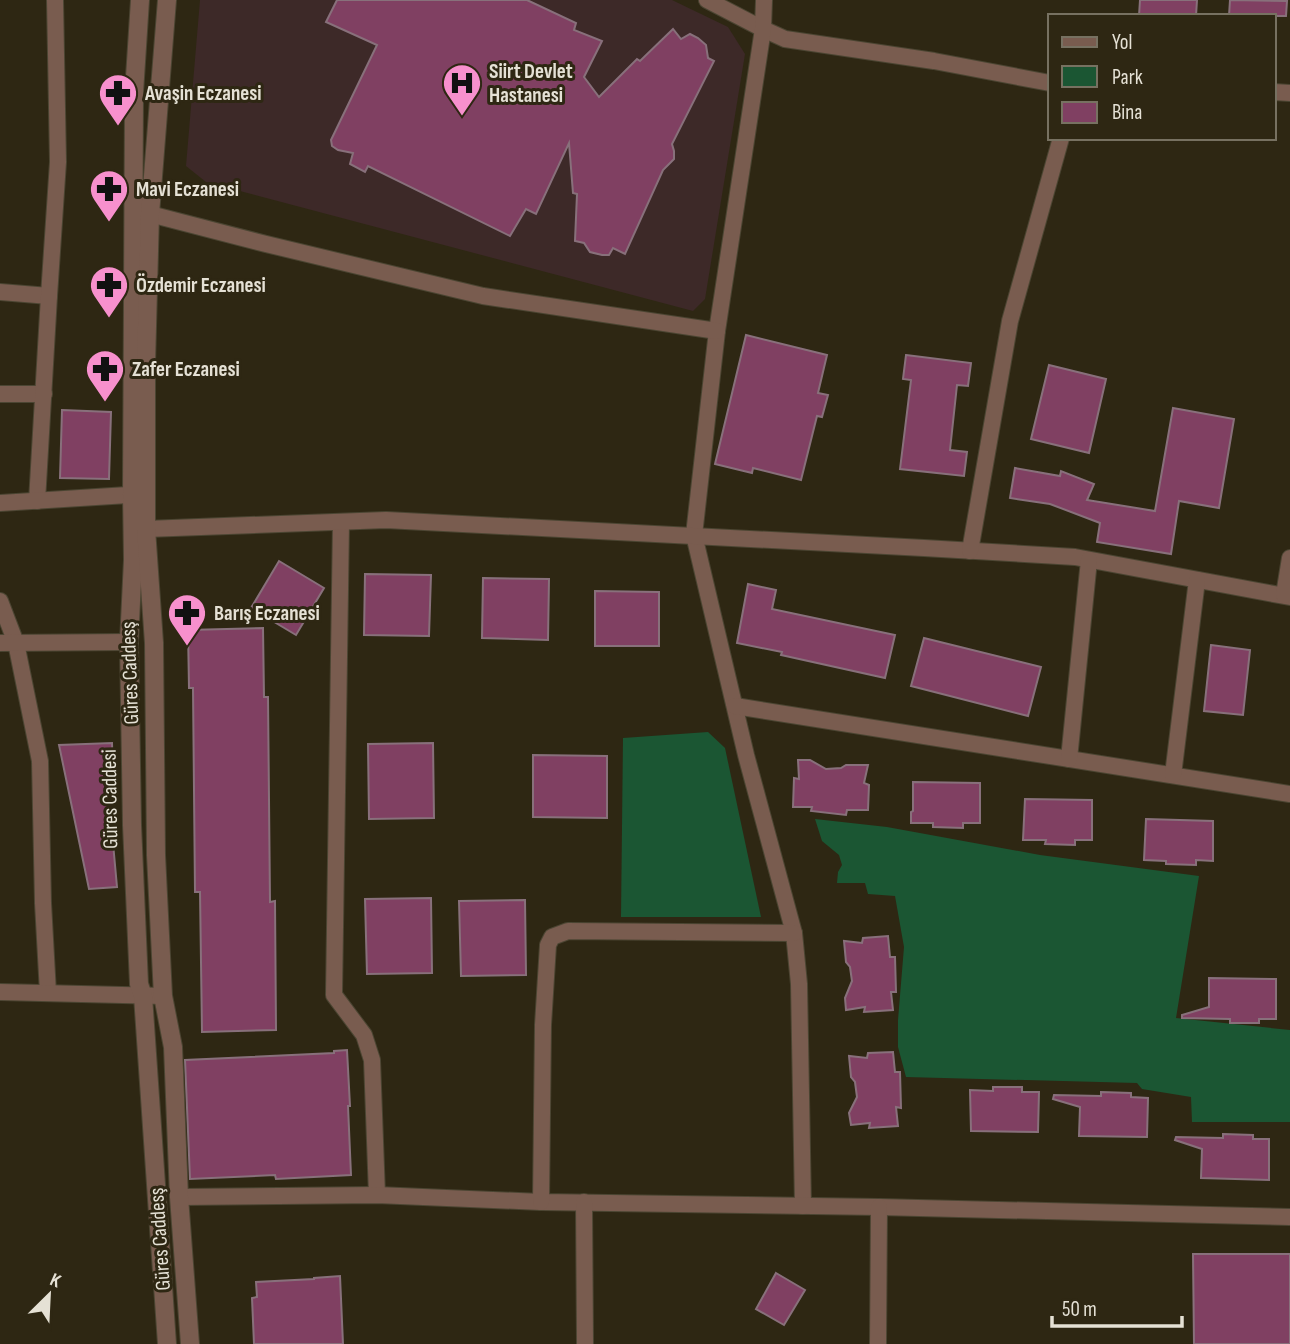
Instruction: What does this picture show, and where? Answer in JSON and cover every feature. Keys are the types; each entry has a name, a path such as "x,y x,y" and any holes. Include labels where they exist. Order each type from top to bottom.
{"street":[{"path":"37,501 58,163 55,0"},
{"name":"Güres Caddesi","path":"140,0 134,93 139,494 129,642 132,825 139,984 143,996 167,1344"},
{"name":"Güres Caddesş","path":"167,0 150,214 146,376 139,494 146,529 154,643 156,855 163,996 173,1047 179,1197 190,1344"},
{"path":"707,0 785,39 934,61 1048,83"},
{"path":"764,0 763,29 717,331 694,535 794,933 799,984 803,1206"},
{"path":"970,551 1010,321 1060,140"},
{"path":"150,214 483,296 717,331"},
{"path":"0,292 49,296"},
{"path":"0,394 44,394"},
{"path":"0,503 139,494"},
{"path":"146,529 386,520 970,551 1075,558 1287,596 1290,558"},
{"path":"341,522 334,995 364,1035 372,1060 377,1195"},
{"path":"1069,759 1089,560"},
{"path":"1173,775 1196,580"},
{"path":"0,601 8,643 40,761 48,993"},
{"path":"8,643 129,642"},
{"path":"735,706 1290,794"},
{"path":"541,1202 543,1025 548,945 552,937 568,931 794,933"},
{"path":"0,992 163,996"},
{"path":"179,1197 377,1195 541,1202 1290,1217"},
{"path":"584,1202 585,1344"},
{"path":"878,1344 879,1207"}],"shaded area":[{"name":"Siirt Devlet Hastanesi","path":"200,0 672,0 728,27 745,54 705,299 693,311 206,182 186,166"}],"green space":[{"path":"708,732 725,748 761,917 621,917 623,738"},
{"path":"815,819 887,827 1040,855 1199,876 1176,1018 1290,1030 1290,1122 1192,1122 1191,1097 1142,1089 1137,1083 906,1077 898,1047 904,947 895,896 868,894 865,883 837,883 842,865 839,855 822,841"}],"building":[{"path":"337,0 527,0 576,23 574,30 602,41 584,77 599,97 637,59 640,61 673,29 681,39 690,34 706,45 708,58 714,61 672,144 674,159 663,170 625,254 613,248 609,255 590,252 584,243 575,241 577,194 573,193 569,143 536,214 526,209 510,236 368,166 365,172 350,164 353,153 338,150 332,146 331,140 377,45 326,22"},
{"path":"1140,0 1197,0 1196,14 1139,14"},
{"path":"1230,0 1287,1 1286,16 1229,14"},
{"path":"746,335 827,355 818,393 828,395 822,417 817,416 801,480 753,468 752,473 715,464"},
{"path":"906,355 971,363 968,386 957,385 950,450 967,452 964,476 900,469 911,380 903,379"},
{"path":"1049,365 1106,379 1089,453 1031,439"},
{"path":"1173,408 1234,419 1219,508 1179,501 1171,554 1097,542 1100,523 1050,504 1010,498 1015,468 1060,476 1061,471 1094,484 1087,500 1155,511"},
{"path":"62,410 111,412 109,479 60,478"},
{"path":"279,561 324,588 296,635 251,608"},
{"path":"365,574 431,575 429,636 364,635"},
{"path":"483,578 549,579 548,640 482,638"},
{"path":"748,584 776,590 772,609 895,635 885,678 737,643"},
{"path":"595,591 659,592 659,646 595,646"},
{"path":"263,628 264,697 268,697 270,902 275,901 276,1030 202,1032 200,892 195,892 193,688 189,688 188,630"},
{"path":"924,638 1041,667 1028,716 911,686"},
{"path":"1211,645 1250,650 1243,715 1204,711"},
{"path":"112,743 115,832 112,832 117,887 89,889 59,745"},
{"path":"433,743 434,818 369,819 368,744"},
{"path":"533,755 607,756 607,818 533,817"},
{"path":"798,760 810,760 826,769 868,765 864,783 869,785 868,810 847,810 846,815 811,811 812,807 793,807 794,778 799,779"},
{"path":"913,782 980,783 980,823 963,823 963,828 933,827 933,823 911,823"},
{"path":"1025,799 1092,800 1092,840 1075,840 1075,845 1045,844 1046,840 1023,840"},
{"path":"1146,819 1213,821 1213,861 1196,860 1196,865 1144,860"},
{"path":"431,898 432,973 367,974 365,899"},
{"path":"525,900 526,975 461,976 459,901"},
{"path":"888,936 890,957 895,957 896,992 891,992 893,1010 864,1012 865,1007 846,1010 845,998 852,981 850,967 846,962 844,941 862,943 863,938"},
{"path":"1209,978 1276,979 1276,1019 1259,1019 1259,1023 1230,1023 1230,1019 1182,1018 1182,1015 1209,1007"},
{"path":"347,1050 351,1175 276,1179 275,1175 190,1179 185,1060 334,1053"},
{"path":"893,1052 895,1072 900,1072 901,1108 896,1107 898,1126 869,1128 870,1123 851,1125 849,1113 857,1097 849,1056 867,1058 868,1053"},
{"path":"993,1087 1022,1087 1022,1092 1039,1092 1038,1132 971,1131 970,1090 993,1091"},
{"path":"1101,1092 1131,1093 1131,1097 1148,1098 1147,1137 1079,1136 1080,1107 1053,1099 1054,1095 1101,1096"},
{"path":"1223,1134 1253,1135 1253,1139 1269,1139 1269,1180 1201,1178 1202,1149 1175,1140 1176,1137 1223,1138"},
{"path":"1193,1254 1290,1254 1290,1344 1194,1344"},
{"path":"776,1273 805,1290 784,1325 756,1309"},
{"path":"340,1276 343,1344 254,1344 252,1298 257,1297 256,1282"}],"place":[{"name":"Siirt Devlet Hastanesi","path":"462,117"},
{"name":"Avaşin Eczanesi","path":"118,127"},
{"name":"Mavi Eczanesi","path":"109,223"},
{"name":"Özdemir Eczanesi","path":"109,319"},
{"name":"Zafer Eczanesi","path":"105,403"},
{"name":"Barış Eczanesi","path":"187,647"}]}
